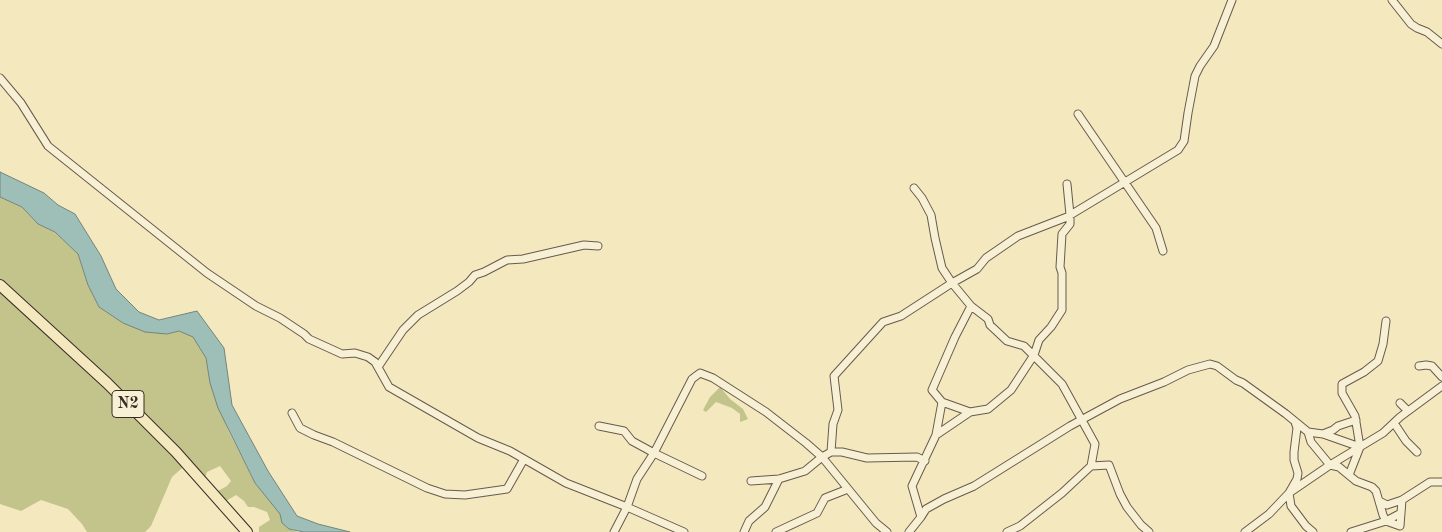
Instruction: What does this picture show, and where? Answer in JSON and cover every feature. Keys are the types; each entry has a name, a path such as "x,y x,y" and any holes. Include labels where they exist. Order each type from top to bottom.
{"highway":[{"name":"N2","path":"0,285 107,383 176,452 247,532"}],"street":[{"path":"832,452 833,424 838,410 834,376 883,322 900,316 978,269 986,258 1018,236 1070,215 1180,148 1186,132 1195,76 1214,46 1232,0"},
{"path":"1392,0 1410,24 1427,32 1442,44"},
{"path":"0,78 21,103 48,146 206,273 256,306 280,318 309,339 342,354 356,353 368,357 375,362 390,386 399,393 478,438 510,451 566,483 684,532"},
{"path":"1078,114 1156,228 1163,251"},
{"path":"936,435 970,412 988,409 1011,390 1034,355 1039,340 1051,327 1062,310 1062,273 1060,267 1062,234 1070,224 1067,184"},
{"path":"914,188 922,198 930,215 942,268 952,283 971,306 988,319 990,325 1007,341 1024,346 1062,384 1095,444 1091,466 1062,493 1020,526 1007,532"},
{"path":"378,367 403,330 418,315 457,291 475,275 507,260 523,259 584,245 598,246"},
{"path":"970,412 942,402 932,390 971,306"},
{"path":"1349,475 1360,446 1356,420 1342,393 1342,384 1364,372 1378,361 1383,344 1386,321"},
{"path":"1024,346 1039,340"},
{"path":"910,532 926,509 974,486 1081,420 1120,399 1188,370 1210,364 1217,366 1243,383 1308,432 1323,434 1360,446"},
{"path":"1419,366 1432,366 1442,377"},
{"path":"614,532 637,480 654,453 692,378 700,373 713,378 766,412 806,443 822,457 876,523 887,532"},
{"path":"1245,532 1269,514 1289,493 1330,465 1383,433 1408,411 1442,386"},
{"path":"921,517 912,486 936,435 942,402"},
{"path":"1400,404 1408,411"},
{"path":"292,413 300,428 414,480 427,488 445,494 465,495 507,489 524,460"},
{"path":"1323,434 1338,426 1356,420"},
{"path":"1295,421 1297,428 1294,460 1298,473 1297,479 1289,493 1291,506 1313,532"},
{"path":"1394,423 1406,441 1417,452"},
{"path":"599,426 624,430 632,441 702,476"},
{"path":"1308,432 1311,442 1330,465 1339,467 1356,481 1372,487 1376,491 1386,521 1401,529 1402,500"},
{"path":"751,481 779,479 805,471 822,457 832,452 842,452 867,458 917,457 925,461"},
{"path":"1091,466 1109,465 1120,494 1141,525 1149,532"},
{"path":"744,532 749,521 765,507 779,479"},
{"path":"1379,501 1387,505 1402,500 1430,482 1442,482"},
{"path":"776,532 817,513 825,498 848,490"},
{"path":"1351,532 1386,521 1401,513"}],"green space":[{"path":"0,197 22,207 38,224 55,232 78,254 88,285 99,307 123,323 167,334 179,331 193,337 206,358 210,383 229,432 255,483 281,514 282,523 289,529 298,532 259,532 259,527 270,520 267,512 254,507 248,507 236,495 226,501 218,491 227,486 231,481 220,466 207,472 205,478 190,461 172,477 151,526 145,532 87,532 68,509 41,500 21,511 0,504"},
{"path":"720,387 730,399 743,409 748,419 740,422 740,414 732,408 716,402 706,412 703,410 710,397"}],"water":[{"path":"0,172 44,193 58,205 75,214 101,256 116,289 139,312 159,320 197,311 224,348 232,405 268,471 297,516 318,524 350,532 304,532 289,529 282,523 280,514 255,483 218,408 210,383 206,358 193,337 179,331 167,334 145,332 123,323 99,307 88,285 78,254 55,232 38,224 22,207 0,197"}]}
